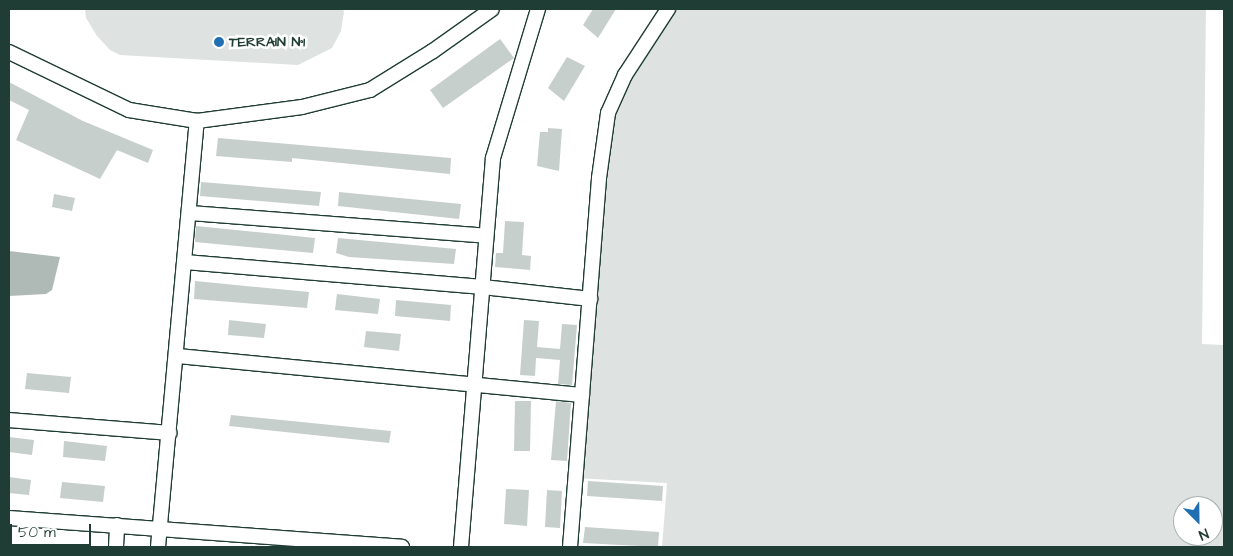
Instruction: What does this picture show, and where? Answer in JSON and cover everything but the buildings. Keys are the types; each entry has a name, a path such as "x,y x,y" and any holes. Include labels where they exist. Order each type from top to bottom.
{"street":[{"path":"9,52 129,110 197,122 302,107 370,90 433,51 492,9"},
{"path":"461,547 493,158 538,9"},
{"path":"570,547 599,178 608,113 625,74 668,9"},
{"path":"158,547 186,262 197,122"},
{"path":"190,213 486,236"},
{"path":"186,262 483,287 590,299"},
{"path":"177,356 582,395"},
{"path":"9,420 169,433"},
{"path":"9,518 402,547"},
{"path":"116,547 118,525"}],"shaded area":[{"name":"TERRAIN N°1","path":"85,9 343,9 344,12 341,31 332,48 298,65 120,55 110,50 97,36 86,18"},
{"path":"668,9 1206,9 1202,344 1224,345 1224,547 662,547 667,483 575,478 608,113"},
{"path":"9,251 60,257 52,290 46,294 9,296"}],"place":[{"name":"TERRAIN N°1","path":"219,42"}]}
